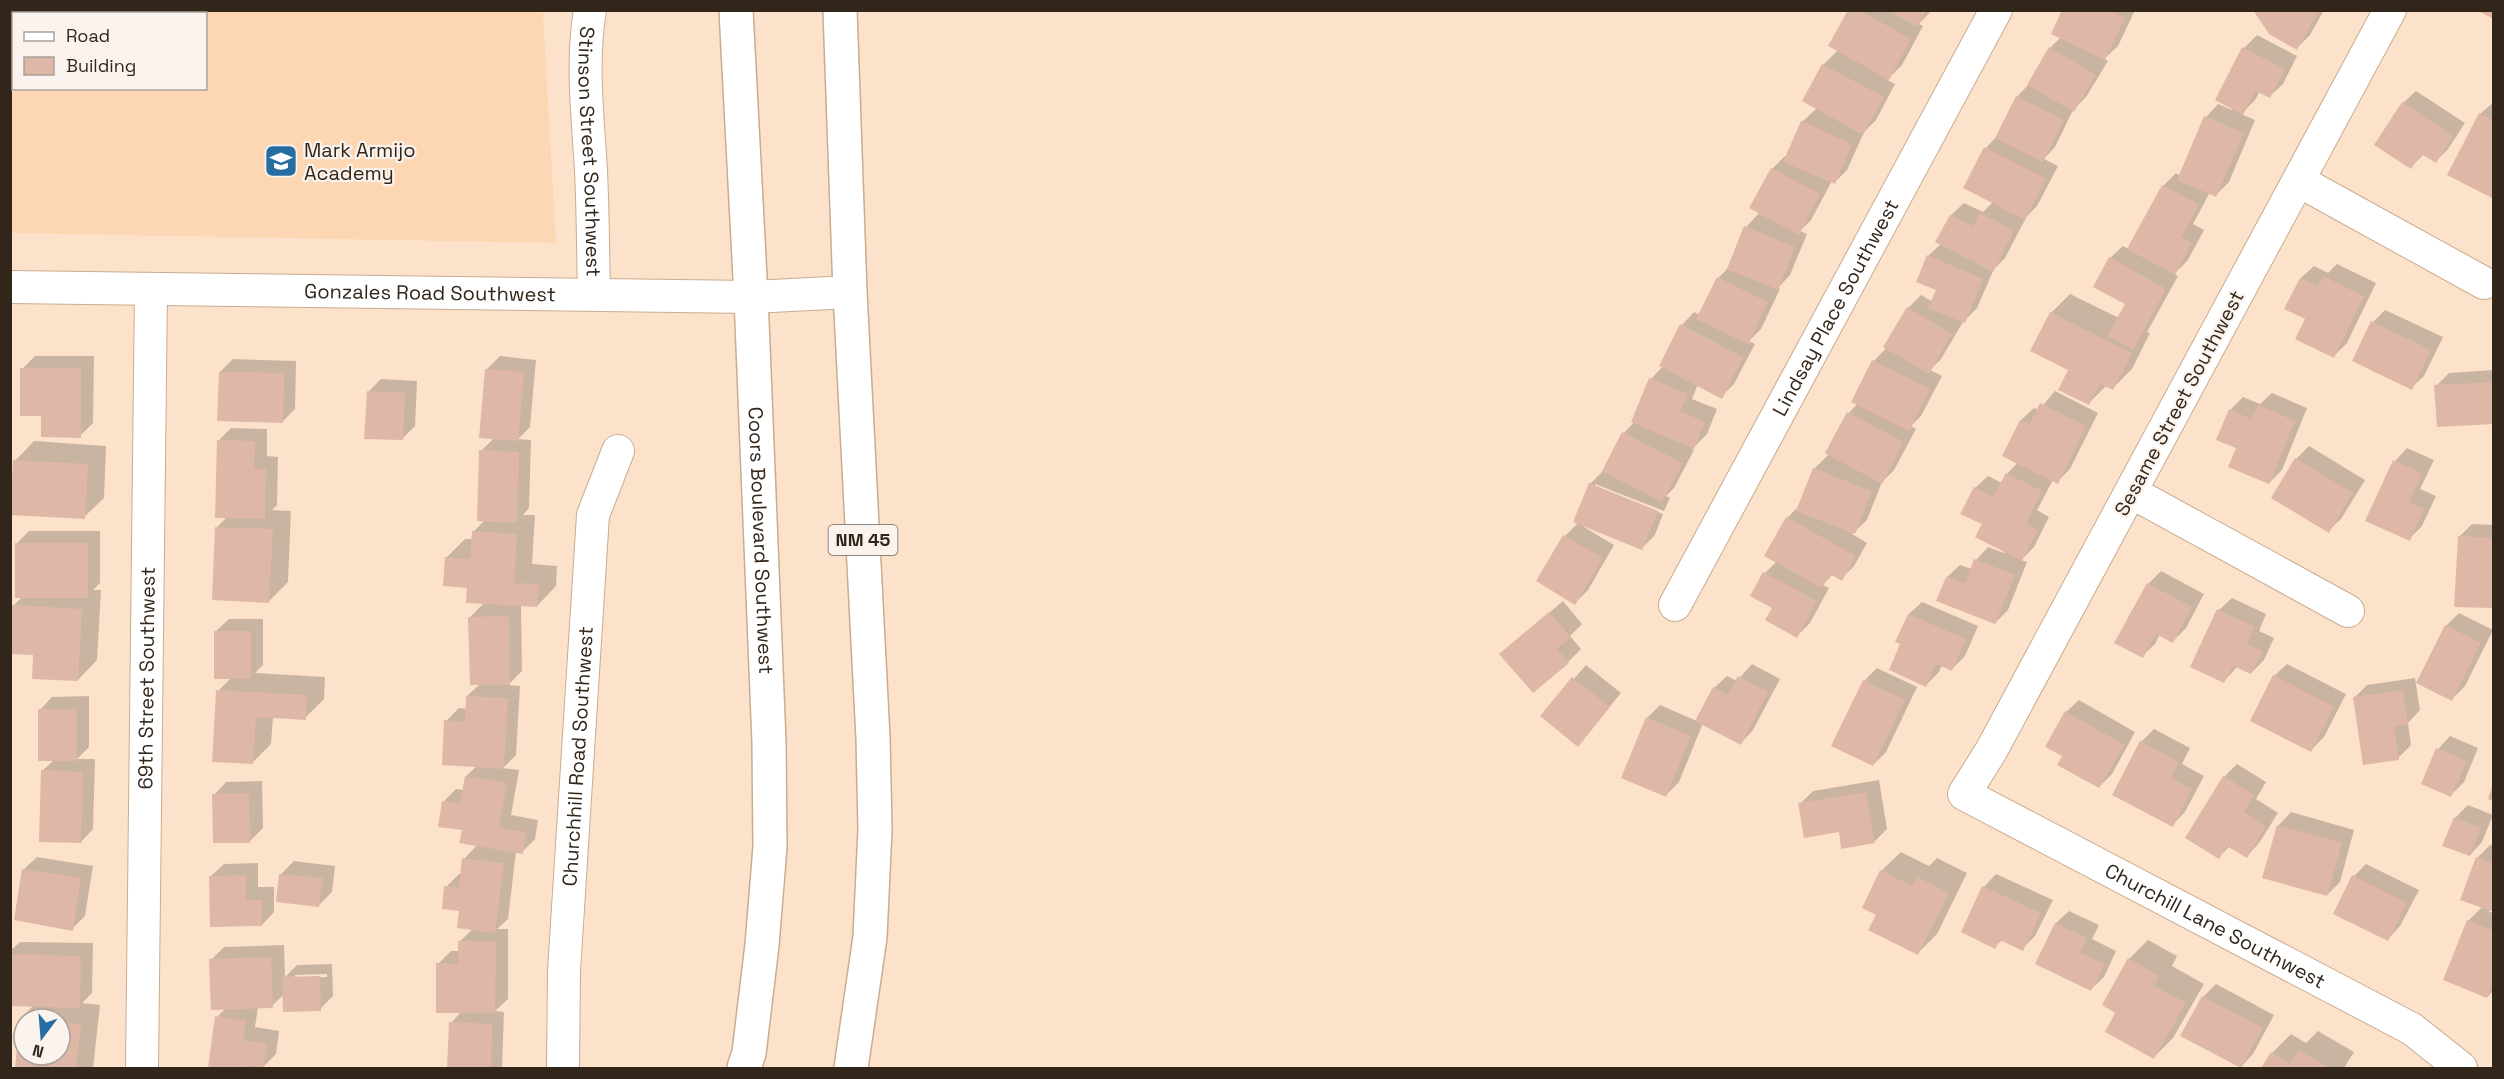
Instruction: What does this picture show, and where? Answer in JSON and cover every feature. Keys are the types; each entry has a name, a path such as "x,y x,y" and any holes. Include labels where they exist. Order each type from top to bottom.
{"main road":[{"name":"Coors Boulevard Southwest","path":"736,10 766,651 770,847 762,945 744,1068"},
{"name":"NM 45","path":"840,10 850,292 873,738 875,830 870,937 851,1068"}],"street":[{"name":"Stinson Street Southwest","path":"590,10 585,39 585,79 591,174 594,294"},
{"name":"Lindsay Place Southwest","path":"1675,605 1996,10"},
{"name":"Sesame Street Southwest","path":"1964,794 1991,751 2390,10"},
{"path":"2299,181 2484,283"},
{"name":"Gonzales Road Southwest","path":"10,287 751,297 850,292"},
{"name":"69th Street Southwest","path":"142,1068 151,289"},
{"name":"Churchhill Road Southwest","path":"563,1068 564,971 593,515 618,450"},
{"path":"2131,492 2348,611"},
{"name":"Churchill Lane Southwest","path":"1964,794 2412,1029 2461,1068"}],"shaded area":[{"name":"Mark Armijo Academy","path":"11,10 543,11 556,243 11,233"}],"building":[{"path":"1848,10 1859,10 1911,39 1889,80 1828,46"},
{"path":"1887,10 1927,10 1918,27"},
{"path":"2062,10 2110,10 2125,18 2105,60 2051,34"},
{"path":"2253,10 2319,10 2297,50 2269,34"},
{"path":"2476,10 2494,10 2494,19"},
{"path":"2049,47 2096,75 2074,112 2027,85"},
{"path":"2242,47 2285,69 2270,98 2255,91 2243,115 2215,100"},
{"path":"1822,64 1884,97 1863,135 1802,101"},
{"path":"2016,96 2064,120 2043,162 1995,138"},
{"path":"2402,102 2453,136 2436,163 2421,154 2411,169 2374,145"},
{"path":"2479,113 2494,121 2494,199 2447,175"},
{"path":"2204,116 2244,133 2216,197 2177,180"},
{"path":"1801,121 1852,144 1835,184 1783,162"},
{"path":"1984,147 2046,179 2025,220 1963,188"},
{"path":"1771,168 1820,194 1799,235 1749,208"},
{"path":"2162,185 2199,205 2181,238 2192,243 2175,275 2127,249"},
{"path":"1980,213 2014,230 1993,272 1935,242 1950,215 1973,226"},
{"path":"1744,226 1795,247 1778,290 1727,269"},
{"path":"1927,255 1983,279 1965,323 1928,308 1936,290 1916,282"},
{"path":"2109,257 2166,289 2133,350 2107,336 2125,304 2093,287"},
{"path":"2323,276 2364,296 2334,358 2295,339 2305,319 2284,309 2300,278 2318,286"},
{"path":"1717,277 1768,302 1748,344 1696,319"},
{"path":"1907,307 1952,334 1929,374 1883,347"},
{"path":"2050,312 2132,353 2113,390 2100,384 2089,405 2058,390 2068,370 2030,351"},
{"path":"2371,321 2431,350 2412,390 2352,361"},
{"path":"1680,324 1743,357 1722,399 1659,366"},
{"path":"1872,360 1930,389 1909,431 1851,402"},
{"path":"20,368 81,368 81,438 41,437 41,416 20,416"},
{"path":"485,369 524,372 518,441 479,438"},
{"path":"219,372 284,373 283,423 217,421"},
{"path":"1649,378 1688,394 1680,411 1705,422 1694,449 1631,422"},
{"path":"2494,382 2494,424 2437,427 2434,385"},
{"path":"367,391 405,393 403,440 364,439"},
{"path":"2040,403 2086,426 2058,484 2002,456 2020,420 2030,424"},
{"path":"2258,405 2295,421 2269,484 2228,467 2236,448 2216,440 2229,409 2251,419"},
{"path":"1847,412 1904,442 1882,484 1825,453"},
{"path":"1622,432 1683,463 1662,502 1602,471"},
{"path":"217,440 255,441 254,469 266,469 265,519 215,518"},
{"path":"479,450 519,452 517,523 477,521"},
{"path":"2295,458 2353,493 2329,533 2271,498"},
{"path":"13,460 88,464 85,519 10,515"},
{"path":"2393,460 2422,473 2409,502 2424,509 2410,541 2365,521"},
{"path":"1813,468 1872,491 1855,534 1796,511"},
{"path":"2006,473 2042,491 2026,523 2038,530 2022,561 1975,537 1982,524 1960,514 1974,487 1993,497"},
{"path":"1589,483 1658,511 1642,550 1573,522"},
{"path":"1786,517 1856,556 1842,581 1830,574 1822,588 1764,556"},
{"path":"215,527 273,529 269,603 212,600"},
{"path":"472,531 517,534 514,583 539,584 537,607 466,603 467,588 443,586 445,557 470,559"},
{"path":"1563,535 1603,558 1575,605 1536,581"},
{"path":"2458,536 2494,538 2494,608 2454,607"},
{"path":"15,543 88,543 88,598 15,598"},
{"path":"1974,559 2015,575 1995,624 1936,601 1946,577 1965,583"},
{"path":"1763,572 1817,601 1797,638 1765,620 1772,608 1750,596"},
{"path":"2147,583 2192,607 2173,643 2156,634 2143,658 2114,643"},
{"path":"12,605 82,609 78,681 32,679 33,655 10,654"},
{"path":"2217,609 2255,627 2247,644 2263,651 2251,674 2233,666 2224,683 2190,667"},
{"path":"1549,612 1571,637 1557,649 1569,663 1533,693 1499,654"},
{"path":"1908,614 1966,639 1952,671 1936,664 1926,687 1889,670 1900,644 1895,642"},
{"path":"509,616 510,685 470,685 468,617"},
{"path":"2445,625 2481,643 2452,701 2416,683"},
{"path":"214,631 251,631 251,679 214,679"},
{"path":"2273,675 2334,707 2311,752 2250,721"},
{"path":"1738,676 1768,692 1741,745 1695,721 1713,687 1728,695"},
{"path":"1572,677 1610,707 1578,747 1540,716"},
{"path":"1863,680 1905,700 1873,766 1831,746"},
{"path":"216,690 307,695 306,720 256,717 253,764 212,762"},
{"path":"2403,690 2408,725 2394,726 2399,760 2363,765 2353,697"},
{"path":"466,696 508,698 504,769 442,765 444,720 465,722"},
{"path":"38,709 77,709 77,761 38,761"},
{"path":"2065,711 2124,745 2099,788 2057,765 2062,756 2045,747"},
{"path":"1646,717 1691,736 1666,797 1621,778"},
{"path":"2140,741 2179,762 2171,777 2192,789 2173,827 2112,795"},
{"path":"2436,748 2467,761 2451,797 2421,784"},
{"path":"41,770 83,772 81,843 39,842"},
{"path":"465,776 507,783 499,828 526,832 523,854 459,843 462,830 438,827 442,801 460,804"},
{"path":"2223,776 2254,795 2244,812 2266,826 2247,858 2227,846 2219,859 2185,838"},
{"path":"2494,784 2494,801 2488,799"},
{"path":"1866,792 1875,843 1841,849 1839,832 1804,838 1798,803"},
{"path":"249,793 250,843 213,843 212,794"},
{"path":"2454,817 2481,828 2470,856 2442,846"},
{"path":"2277,825 2342,843 2327,896 2262,878"},
{"path":"2476,857 2494,863 2494,912 2460,900"},
{"path":"462,858 504,863 495,933 457,928 459,911 442,909 444,886 459,887"},
{"path":"22,869 81,878 73,931 14,920"},
{"path":"1880,870 1912,886 1917,877 1949,893 1918,955 1868,930 1876,915 1862,908"},
{"path":"279,874 323,878 319,907 276,902"},
{"path":"246,875 246,900 262,900 262,926 210,927 209,876"},
{"path":"2352,875 2407,903 2388,941 2333,914"},
{"path":"1982,886 2041,913 2023,951 2000,940 1995,949 1961,932"},
{"path":"2467,920 2494,931 2494,982 2487,998 2443,980"},
{"path":"2055,923 2087,938 2080,953 2105,964 2091,991 2035,964"},
{"path":"458,941 496,941 495,1013 436,1013 436,963 458,964"},
{"path":"10,954 81,956 80,1008 10,1006"},
{"path":"271,957 273,1008 211,1010 209,959"},
{"path":"2128,958 2159,976 2154,986 2186,1003 2154,1059 2105,1032 2115,1013 2102,1005"},
{"path":"320,976 321,1011 283,1012 282,977"},
{"path":"2202,996 2263,1028 2241,1068 2180,1036"},
{"path":"215,1016 246,1021 243,1040 267,1044 264,1068 247,1066 246,1068 208,1068"},
{"path":"449,1022 492,1024 491,1068 447,1068"},
{"path":"72,1023 81,1024 76,1068 15,1068 72,1067"},
{"path":"2298,1050 2330,1068 2261,1068 2271,1052 2290,1064"}],"place":[{"name":"Mark Armijo Academy","path":"281,161"}]}
